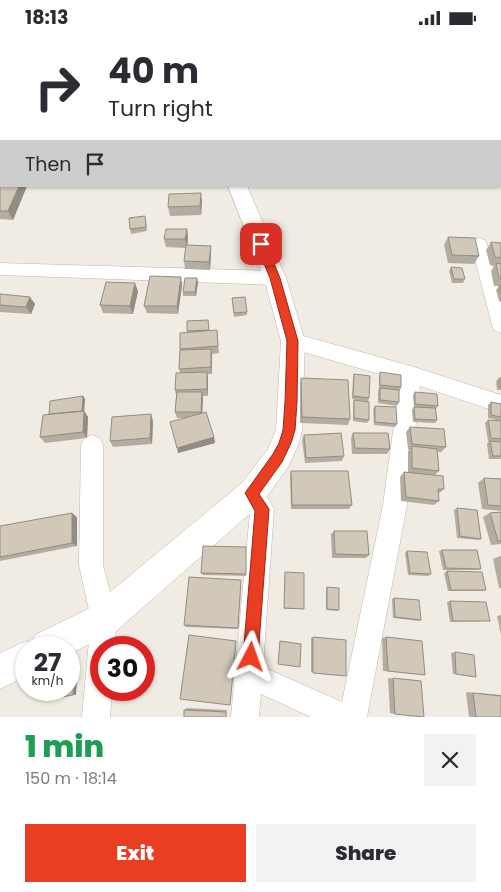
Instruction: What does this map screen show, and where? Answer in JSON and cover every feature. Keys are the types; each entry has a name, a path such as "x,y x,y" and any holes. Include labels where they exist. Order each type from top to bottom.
{"street":[{"path":"69,636 104,619 252,493 278,458 289,430 293,341 275,278 237,187"},
{"path":"479,244 501,325"},
{"path":"0,269 275,278"},
{"path":"293,341 411,375 501,404"},
{"path":"352,717 395,505 411,375"},
{"path":"92,445 91,565 104,619 102,636"},
{"path":"245,717 262,509 252,493"},
{"path":"0,672 15,664"},
{"path":"249,675 344,717"},
{"path":"96,717 97,701"}],"building":[{"path":"0,187 19,187 8,211 0,211"},
{"path":"201,193 200,206 168,207 169,194"},
{"path":"145,216 146,227 130,229 129,218"},
{"path":"166,229 187,229 185,239 164,239"},
{"path":"448,237 475,238 479,256 452,255"},
{"path":"491,242 501,243 501,258 495,257"},
{"path":"186,245 211,246 209,262 184,261"},
{"path":"496,263 501,264 501,278 499,278"},
{"path":"451,267 462,268 465,279 454,279"},
{"path":"150,276 181,277 177,306 144,306"},
{"path":"185,278 197,278 195,292 183,292"},
{"path":"106,282 135,283 130,306 100,305"},
{"path":"0,294 30,297 26,307 0,305"},
{"path":"245,297 247,312 234,313 232,298"},
{"path":"208,320 209,330 187,331 187,321"},
{"path":"217,330 218,346 180,349 180,333"},
{"path":"211,349 211,367 179,369 180,350"},
{"path":"207,372 207,389 175,390 176,373"},
{"path":"380,372 401,375 401,387 380,385"},
{"path":"354,374 370,376 369,398 353,396"},
{"path":"301,378 348,380 350,419 302,417"},
{"path":"380,388 399,390 399,402 380,400"},
{"path":"177,392 202,392 201,412 175,412"},
{"path":"415,392 437,394 438,406 415,404"},
{"path":"83,396 82,411 49,414 50,401"},
{"path":"354,400 369,402 369,420 354,418"},
{"path":"491,402 501,404 501,417 491,415"},
{"path":"375,406 396,407 397,424 375,422"},
{"path":"414,407 435,408 437,420 415,419"},
{"path":"84,411 83,432 40,437 43,415"},
{"path":"206,412 214,437 177,448 170,422"},
{"path":"151,414 150,438 110,441 112,417"},
{"path":"488,420 501,421 501,439 491,438"},
{"path":"410,427 444,429 446,447 412,444"},
{"path":"341,433 344,456 306,458 304,435"},
{"path":"353,433 388,433 390,449 355,448"},
{"path":"490,441 501,442 501,456 493,456"},
{"path":"412,446 437,449 439,471 412,468"},
{"path":"291,471 348,471 352,505 292,505"},
{"path":"404,472 443,476 444,489 438,489 439,501 406,497"},
{"path":"484,478 501,479 501,506 488,505"},
{"path":"457,508 477,510 481,539 460,536"},
{"path":"501,512 501,541 498,541 490,513"},
{"path":"72,513 72,543 0,557 0,526"},
{"path":"334,531 367,531 369,555 335,554"},
{"path":"203,546 246,547 246,574 201,573"},
{"path":"442,550 477,550 481,569 446,568"},
{"path":"407,551 427,552 431,574 410,573"},
{"path":"447,571 482,572 486,590 451,590"},
{"path":"285,572 304,573 304,609 284,608"},
{"path":"189,577 241,580 238,628 184,625"},
{"path":"327,587 339,588 339,610 327,609"},
{"path":"394,598 419,600 421,620 395,617"},
{"path":"450,601 486,602 490,621 453,621"},
{"path":"189,635 236,641 230,705 180,699"},
{"path":"313,637 346,640 346,676 313,673"},
{"path":"386,637 422,641 425,675 388,671"},
{"path":"280,641 301,644 300,667 278,664"},
{"path":"455,652 474,655 476,677 456,674"},
{"path":"393,678 421,681 424,717 395,714"},
{"path":"473,693 501,696 501,717 476,717"},
{"path":"184,710 226,712 226,717 184,717"}],"route":[{"path":"251,657 262,509 252,493 278,458 289,430 293,341 275,278 261,244"}]}
